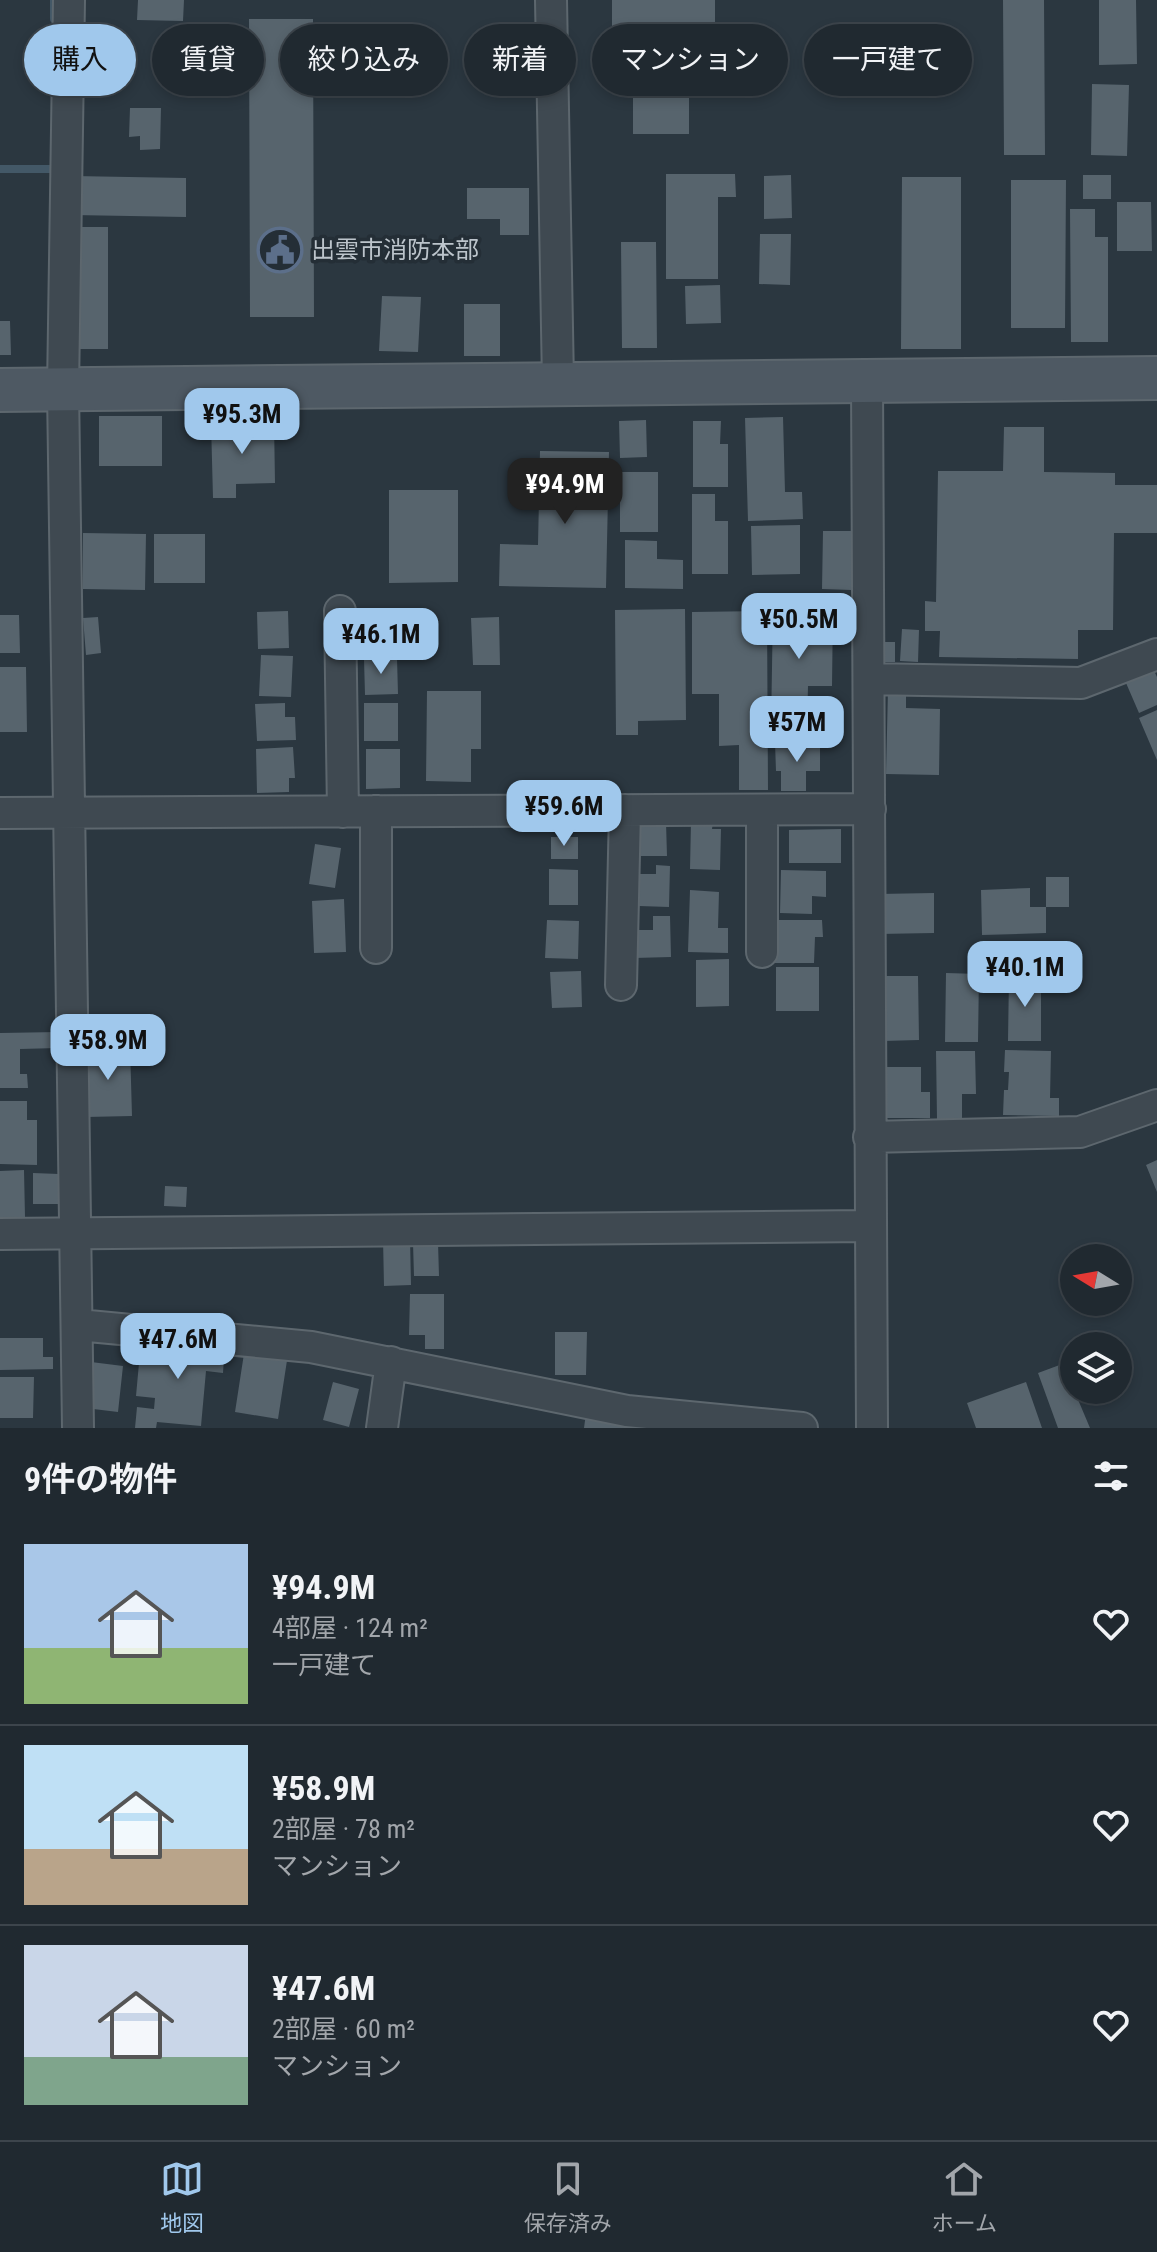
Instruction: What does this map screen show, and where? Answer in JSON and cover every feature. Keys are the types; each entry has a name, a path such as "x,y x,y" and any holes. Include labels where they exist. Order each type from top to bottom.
{"street":[{"path":"69,0 63,389 78,1428"},
{"path":"551,0 558,382"},
{"path":"0,390 1157,378"},
{"path":"867,380 872,1428"},
{"path":"340,611 343,812"},
{"path":"869,679 1081,683 1157,654"},
{"path":"0,813 870,809"},
{"path":"621,985 625,810"},
{"path":"762,810 762,952"},
{"path":"376,811 376,948"},
{"path":"869,1137 1080,1132 1157,1105"},
{"path":"0,1234 869,1226"},
{"path":"78,1325 311,1347 627,1411 802,1428"},
{"path":"382,1428 391,1362"}],"building":[{"path":"138,0 184,0 183,21 137,20"},
{"path":"612,0 715,0 715,24 612,24"},
{"path":"1003,0 1044,0 1045,155 1004,155"},
{"path":"1099,0 1136,0 1137,64 1099,65"},
{"path":"249,19 313,19 313,24 280,24 280,96 313,96 314,317 250,317 249,96 264,96 264,24 249,24"},
{"path":"1092,84 1129,85 1127,156 1091,155"},
{"path":"633,96 689,96 689,134 633,134"},
{"path":"130,108 161,108 160,149 140,150 140,136 129,137"},
{"path":"666,174 735,174 736,197 718,197 718,279 666,279"},
{"path":"791,175 792,218 764,219 764,176"},
{"path":"1083,175 1111,175 1111,199 1083,199"},
{"path":"73,176 186,178 186,217 73,215"},
{"path":"902,177 961,177 961,349 901,349"},
{"path":"1011,180 1066,180 1065,328 1011,328"},
{"path":"467,188 529,188 529,235 500,235 500,219 467,219"},
{"path":"1117,202 1151,202 1152,251 1117,251"},
{"path":"1070,209 1095,209 1095,237 1108,237 1108,342 1071,342"},
{"path":"71,227 108,227 108,349 71,349"},
{"path":"760,234 791,234 790,285 759,284"},
{"path":"621,242 656,242 657,348 622,348"},
{"path":"720,285 721,323 686,324 685,286"},
{"path":"382,296 421,297 418,352 379,351"},
{"path":"464,304 500,304 500,356 464,356"},
{"path":"0,321 10,321 11,355 0,355"},
{"path":"99,416 162,416 162,466 99,466"},
{"path":"783,417 785,492 802,492 803,519 748,521 745,418"},
{"path":"646,420 647,457 620,458 619,421"},
{"path":"274,421 275,483 236,484 236,498 213,498 211,423"},
{"path":"693,421 721,421 720,444 728,444 728,487 693,487"},
{"path":"1004,427 1044,427 1044,472 1115,473 1115,485 1157,485 1157,533 1114,533 1113,630 1078,630 1078,659 939,657 940,631 925,631 925,601 936,602 938,471 1003,471"},
{"path":"540,451 609,452 606,588 499,586 500,544 538,545"},
{"path":"620,472 658,472 658,532 620,532"},
{"path":"389,490 458,490 458,582 389,583"},
{"path":"692,494 715,494 715,521 728,521 728,574 692,574"},
{"path":"800,525 800,574 752,575 751,526"},
{"path":"823,531 852,531 851,590 822,589"},
{"path":"83,533 146,534 145,590 83,589"},
{"path":"154,534 205,534 205,583 154,583"},
{"path":"625,540 657,541 657,559 683,560 683,589 625,588"},
{"path":"773,607 833,608 832,686 808,686 807,728 771,727"},
{"path":"363,608 395,608 395,650 363,650"},
{"path":"685,609 686,720 638,721 638,735 616,735 615,610"},
{"path":"288,611 289,648 258,649 257,612"},
{"path":"767,611 768,790 739,790 739,745 719,746 719,694 692,694 692,612"},
{"path":"0,615 19,615 20,653 0,653"},
{"path":"98,617 101,653 86,655 83,618"},
{"path":"499,617 500,665 473,665 471,618"},
{"path":"902,629 919,630 918,662 900,661"},
{"path":"881,642 895,642 895,662 881,662"},
{"path":"261,655 293,656 291,697 259,696"},
{"path":"397,658 398,694 365,695 364,659"},
{"path":"1151,664 1157,677 1157,705 1139,713 1123,676"},
{"path":"0,667 26,667 27,732 0,732"},
{"path":"888,689 906,689 906,708 940,709 939,775 886,774"},
{"path":"427,691 481,691 481,749 471,749 471,782 426,781"},
{"path":"285,703 285,717 295,717 296,740 257,741 255,704"},
{"path":"364,703 398,703 398,741 364,741"},
{"path":"1157,710 1157,760 1139,718"},
{"path":"775,743 820,743 820,771 806,771 806,791 781,791 781,771 776,771"},
{"path":"293,747 295,778 289,778 289,792 257,793 256,749"},
{"path":"366,749 400,749 400,788 366,789"},
{"path":"691,821 713,822 712,829 721,829 720,870 690,869"},
{"path":"634,822 666,822 667,856 634,856"},
{"path":"841,829 841,863 789,863 789,830"},
{"path":"551,837 578,837 578,859 551,859"},
{"path":"315,844 341,848 335,888 309,884"},
{"path":"656,865 670,866 669,907 639,906 640,874 656,874"},
{"path":"549,869 578,870 578,905 549,905"},
{"path":"781,870 826,871 826,897 812,896 812,914 780,913"},
{"path":"1046,877 1069,877 1069,907 1046,907"},
{"path":"1030,888 1030,907 1046,907 1046,933 982,935 981,890"},
{"path":"690,890 719,892 718,928 728,928 728,953 688,952"},
{"path":"934,893 934,933 878,934 878,894"},
{"path":"344,899 346,952 314,953 312,901"},
{"path":"653,916 670,916 671,957 634,958 633,930 653,930"},
{"path":"547,920 579,921 578,959 545,958"},
{"path":"771,920 822,920 823,937 815,937 814,963 770,963"},
{"path":"729,959 729,1006 696,1007 696,960"},
{"path":"776,967 819,967 819,1011 776,1011"},
{"path":"581,971 582,1007 552,1008 550,972"},
{"path":"946,973 979,974 978,1042 945,1042"},
{"path":"883,976 918,976 919,1040 883,1041"},
{"path":"1009,976 1041,976 1041,1041 1008,1041"},
{"path":"58,1032 58,1048 20,1049 20,1074 27,1074 28,1088 0,1088 0,1033"},
{"path":"130,1046 132,1116 86,1117 85,1047"},
{"path":"1005,1050 1051,1051 1050,1098 1059,1098 1059,1116 1003,1115 1004,1090 1008,1090 1009,1072 1004,1072"},
{"path":"936,1051 975,1051 976,1094 962,1094 962,1119 937,1119"},
{"path":"885,1067 921,1067 921,1092 930,1092 930,1118 885,1118"},
{"path":"0,1101 27,1101 27,1120 37,1120 37,1165 0,1164"},
{"path":"1157,1160 1157,1192 1146,1165"},
{"path":"24,1170 25,1217 0,1218 0,1171"},
{"path":"33,1173 59,1174 59,1204 33,1204"},
{"path":"165,1186 187,1187 186,1207 164,1206"},
{"path":"410,1237 411,1285 384,1286 383,1238"},
{"path":"438,1242 439,1276 414,1276 413,1243"},
{"path":"410,1294 444,1294 444,1349 425,1349 425,1335 409,1335"},
{"path":"555,1332 587,1332 586,1375 555,1375"},
{"path":"160,1336 225,1343 223,1373 206,1371 201,1426 157,1422 156,1428 135,1428 137,1407 154,1409 155,1398 136,1396 139,1363 157,1364"},
{"path":"0,1338 43,1338 43,1357 53,1357 53,1369 0,1370"},
{"path":"245,1347 288,1354 278,1419 235,1412"},
{"path":"91,1362 123,1366 118,1412 85,1408"},
{"path":"1060,1365 1060,1404 1080,1404 1090,1428 1058,1428 1038,1373"},
{"path":"0,1377 34,1377 33,1418 0,1418"},
{"path":"333,1382 359,1389 349,1427 323,1420"},
{"path":"1026,1382 1042,1428 976,1428 967,1403"},
{"path":"586,1413 626,1418 624,1428 584,1428"}],"waterway":[{"path":"54,0 54,19"},
{"path":"0,169 54,169 54,161"}],"place":[{"name":"出雲市消防本部","path":"280,250"}]}
